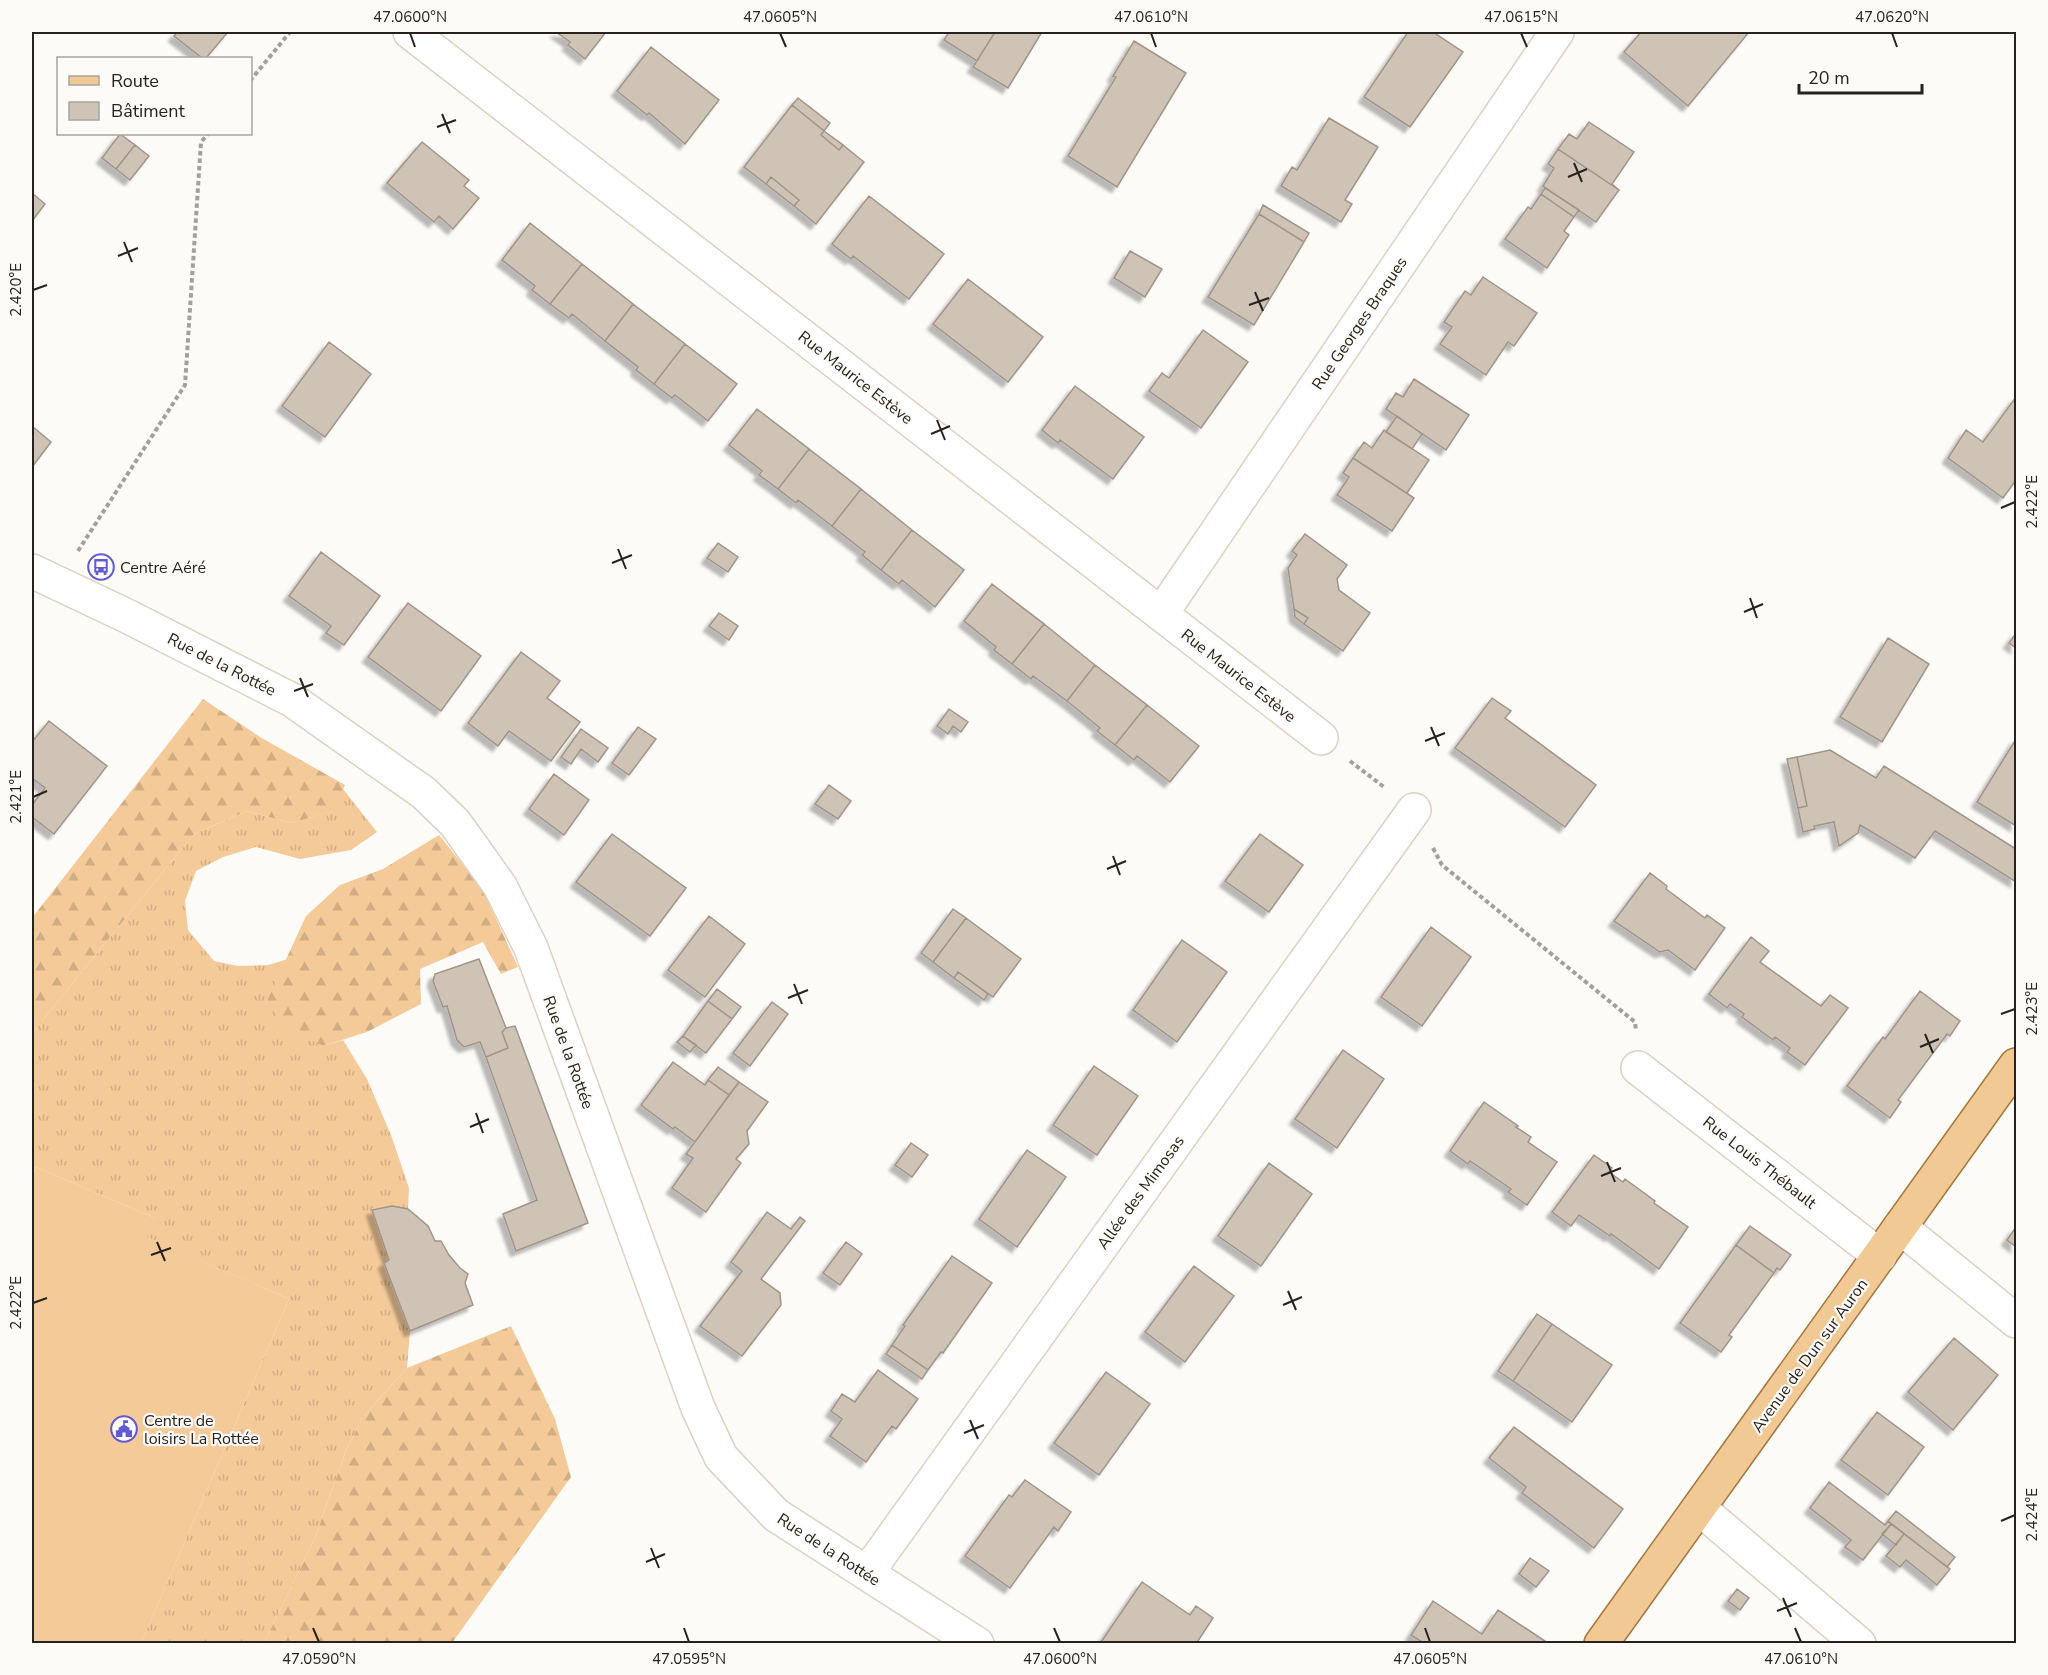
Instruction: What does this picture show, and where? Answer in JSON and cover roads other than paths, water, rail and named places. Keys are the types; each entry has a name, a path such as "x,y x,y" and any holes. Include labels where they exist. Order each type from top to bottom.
{"main road":[{"name":"Avenue de Dun sur Auron","path":"1602,1644 2016,1065"}],"street":[{"name":"Rue Maurice Estève","path":"410,32 1321,738"},
{"name":"Rue Georges Braques","path":"1161,614 1557,32"},
{"name":"Rue de la Rottée","path":"44,577 127,616 292,700 424,794 455,823 500,886 531,948 698,1408 721,1457 776,1515 978,1644"},
{"name":"Allée des Mimosas","path":"867,1573 1414,810"},
{"name":"Rue Louis Thébault","path":"1638,1068 1881,1256"},
{"path":"1900,1227 2016,1321"},
{"path":"1699,1508 1859,1644"}],"place":[{"name":"Centre Aéré","path":"101,567"},
{"name":"Centre de loisirs La Rottée","path":"124,1429"}]}
